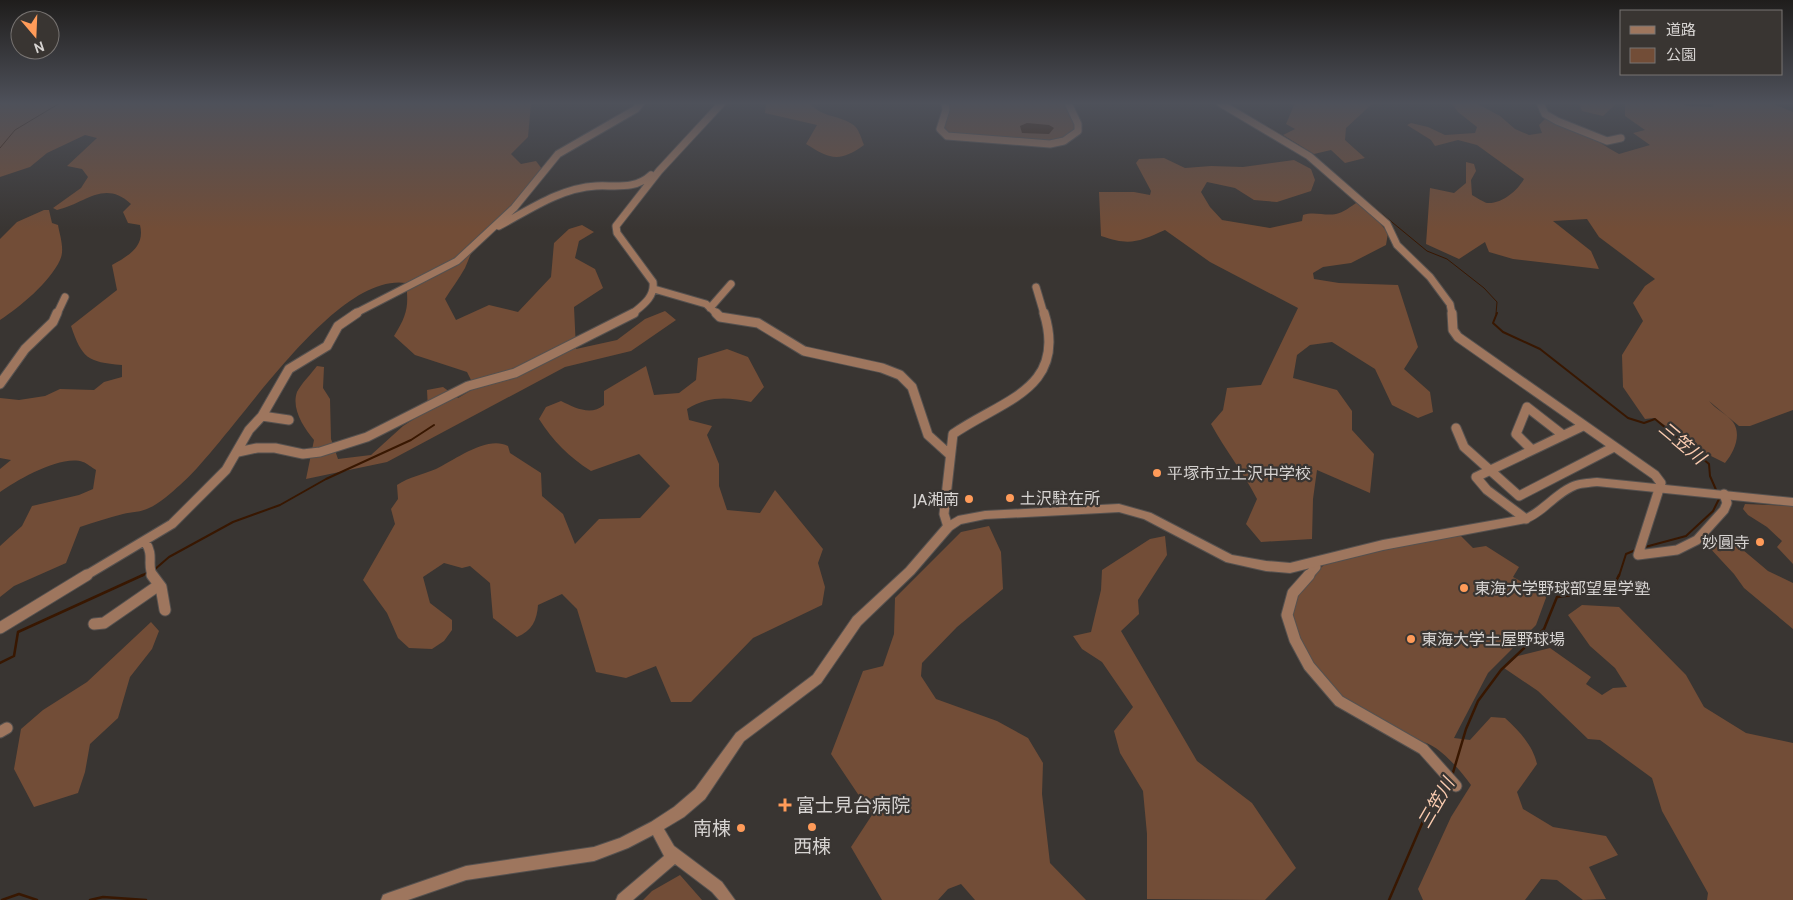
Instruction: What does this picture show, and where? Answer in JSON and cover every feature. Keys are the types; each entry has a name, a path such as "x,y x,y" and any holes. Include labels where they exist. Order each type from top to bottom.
{"street":[{"path":"0,628 172,524 218,479 238,452 249,430 262,416 289,369 327,346 338,326 345,319 448,267 514,208 558,154 574,145"},
{"path":"238,452 257,448 275,448 303,454 320,452 367,437 468,386 514,373 629,317 644,306 654,289 652,279 617,233 616,226 659,170 685,145"},
{"path":"1291,145 1309,156 1391,228 1397,245 1430,277 1450,304 1453,317 1452,330 1455,335 1542,394 1583,426 1655,475 1661,483 1638,555 1677,549 1695,542 1712,522 1725,511 1727,506 1719,494"},
{"path":"488,232 558,194 590,186 640,184 646,181 655,170 659,170"},
{"path":"710,308 731,284"},
{"path":"948,527 944,514 949,454 953,434 1031,386 1044,372 1049,354 1050,340 1036,287"},
{"path":"654,289 699,301 720,317 762,325 804,351 882,368 900,375 912,387 928,435 949,454"},
{"path":"0,384 25,349 58,315 65,297"},
{"path":"1532,450 1516,434 1527,406 1562,435"},
{"path":"262,416 289,420"},
{"path":"1526,519 1512,506 1491,496 1476,477 1583,426"},
{"path":"1456,428 1464,447 1519,496 1614,447"},
{"path":"388,900 466,873 594,854 656,827 679,812 700,794 740,737 817,678 857,621 910,571 948,527 958,520 985,515 1118,508 1147,516 1230,559 1282,567 1314,563 1383,545 1526,519 1540,513 1570,488 1597,482 1793,502"},
{"path":"145,542 152,554 150,570 159,585 165,610"},
{"path":"1314,563 1316,567 1293,593 1287,615 1295,640 1309,666 1339,701 1423,749 1456,786"},
{"path":"94,624 104,623 159,585"},
{"path":"656,827 669,852 717,887 728,900"},
{"path":"623,900 674,856"}],"green space":[{"path":"0,145 64,145 47,153 30,167 0,177"},
{"path":"90,145 520,145 511,154 521,164 536,161 542,169 485,240 470,255 463,272 445,299 456,320 489,305 518,312 551,277 554,243 569,229 582,225 594,232 579,241 575,258 595,269 603,288 574,307 576,349 617,340 645,319 665,311 676,320 631,351 565,367 387,462 306,479 314,440 306,430 297,411 296,398 297,392 317,366 324,367 323,388 330,399 331,439 338,459 371,455 403,426 428,410 427,390 443,387 458,398 475,388 467,372 415,355 394,336 406,311 406,283 377,287 346,303 316,330 285,363 202,463 169,495 146,509 80,527 66,563 14,586 0,597 0,546 22,526 32,506 79,495 93,489 96,470 83,462 64,462 40,469 0,492 0,469 11,460 0,458 0,398 19,400 45,396 60,389 94,390 104,382 122,377 122,365 93,360 83,352 71,326 117,290 112,265 135,249 140,239 140,225 128,223 123,212 131,204 121,197 112,194 94,195 67,207 57,210 53,208 81,188 88,177 82,169 67,166"},
{"path":"808,145 864,145 841,157 828,156"},
{"path":"1299,145 1351,145 1365,158 1345,163 1331,150 1314,154"},
{"path":"1477,145 1604,145 1619,154 1650,145 1793,145 1793,410 1750,426 1739,426 1709,401 1730,419 1736,427 1736,443 1725,463 1709,455 1654,418 1645,419 1623,387 1622,355 1643,321 1633,303 1645,286 1655,279 1599,237 1587,219 1553,221 1591,251 1599,269 1513,259 1489,252 1485,242 1459,259 1426,244 1430,188 1454,193 1466,183 1466,162 1474,164 1476,171 1471,180 1472,195 1487,203 1493,203 1508,196 1524,179"},
{"path":"1164,158 1185,168 1211,166 1243,167 1294,160 1311,169 1315,180 1311,191 1277,202 1254,200 1235,188 1207,182 1201,192 1210,207 1222,220 1270,228 1302,221 1303,215 1307,214 1339,213 1358,202 1375,217 1388,233 1386,245 1351,263 1323,267 1313,273 1314,279 1339,283 1398,285 1418,347 1404,369 1430,392 1433,412 1418,418 1392,405 1375,369 1332,342 1310,345 1297,355 1293,378 1337,390 1352,411 1352,430 1374,454 1370,493 1317,470 1313,499 1312,539 1261,542 1246,524 1257,499 1211,424 1223,410 1227,388 1261,385 1298,308 1210,262 1165,230 1141,240 1127,242 1101,236 1099,192 1134,192 1150,195 1151,191 1136,163 1139,159"},
{"path":"44,210 49,210 52,223 58,225 62,247 60,260 49,277 34,293 0,320 0,239 17,222"},
{"path":"727,349 748,357 764,387 751,402 718,399 695,405 687,409 689,420 712,426 707,435 719,464 719,486 727,510 760,513 775,490 823,549 818,563 825,587 822,605 753,638 691,702 671,702 656,666 626,678 596,672 577,609 562,594 538,605 533,624 526,632 517,637 493,618 490,583 470,566 462,568 444,563 423,577 430,603 452,620 452,630 444,641 432,649 409,648 398,638 387,613 363,580 395,524 391,509 398,499 397,485 436,469 471,450 481,446 500,443 508,446 510,453 541,473 542,496 563,514 575,544 599,519 640,518 670,486 639,454 591,471 562,448 539,419 546,407 561,401 583,410 599,408 604,405 604,391 646,366 654,395 679,393 696,380 698,358"},
{"path":"1745,504 1793,506 1793,564 1777,547 1782,541 1767,527 1748,515 1743,509"},
{"path":"989,526 1001,552 1003,589 957,627 922,663 921,676 936,699 997,721 1028,738 1043,763 1042,794 1050,863 1086,900 975,900 961,884 948,889 938,900 882,900 851,847 872,815 831,754 863,671 883,666 894,634 895,598 961,532"},
{"path":"1724,534 1768,571 1793,583 1793,629 1744,588 1734,574 1708,546 1718,535"},
{"name":"東海大学土屋野球場","path":"1460,535 1473,548 1486,546 1519,567 1513,577 1547,595 1536,625 1488,673 1454,738 1470,740 1491,717 1505,718 1515,728 1529,744 1537,764 1517,792 1523,809 1553,827 1606,836 1618,855 1589,867 1606,899 1583,900 1557,880 1541,879 1525,900 1423,900 1418,889 1451,817 1471,785 1454,765 1433,746 1418,741 1342,699 1306,656 1292,614 1297,594 1305,582 1324,565 1393,548"},
{"path":"1165,536 1167,555 1138,600 1139,614 1121,631 1197,761 1252,803 1296,868 1265,900 1147,899 1147,834 1143,791 1120,753 1114,731 1133,707 1102,662 1082,649 1073,636 1091,632 1101,590 1102,570 1150,539"},
{"path":"1582,605 1619,607 1686,675 1704,707 1746,733 1793,743 1793,900 1707,900 1708,893 1662,811 1652,778 1600,740 1588,739 1538,691 1504,668 1518,656 1550,648 1591,677 1586,684 1602,695 1613,688 1627,687 1615,668 1590,646 1568,615"},
{"path":"151,622 159,631 152,649 130,677 118,718 90,744 85,772 78,793 34,807 14,769 21,729 43,710 87,682"},
{"path":"680,875 702,900 643,900 652,891"}],"waterway":[{"name":"三笠川","path":"1298,145 1303,148"},
{"name":"三笠川","path":"1364,199 1427,251 1447,259 1484,288 1497,302 1496,314"},
{"name":"三笠川","path":"1497,313 1493,323 1503,332 1540,349 1628,418 1644,423 1655,419 1709,464 1710,476 1717,492"},
{"path":"154,570 169,557 233,522 280,505 326,479 411,440 434,425"},
{"name":"三笠川","path":"1645,547 1686,536 1713,511 1720,497"},
{"name":"三笠川","path":"1619,576 1626,554 1638,549"},
{"path":"143,575 149,572"},
{"path":"0,663 14,656 18,632 143,575"},
{"name":"三笠川","path":"1452,776 1466,729 1478,701 1501,670 1544,629 1557,597 1612,590 1619,575"},
{"name":"三笠川","path":"1389,900 1430,805 1449,785"},
{"path":"2,900 19,894 37,900"},
{"path":"90,900 103,897 146,900"}],"place":[{"name":"平塚市立土沢中学校","path":"1157,473"},
{"name":"土沢駐在所","path":"1010,498"},
{"name":"JA湘南","path":"969,499"},
{"name":"妙圓寺","path":"1760,542"},
{"name":"東海大学野球部望星学塾","path":"1464,588"},
{"name":"東海大学土屋野球場","path":"1411,639"},
{"name":"富士見台病院","path":"785,805"},
{"name":"西棟","path":"812,827"},
{"name":"南棟","path":"741,828"}]}
